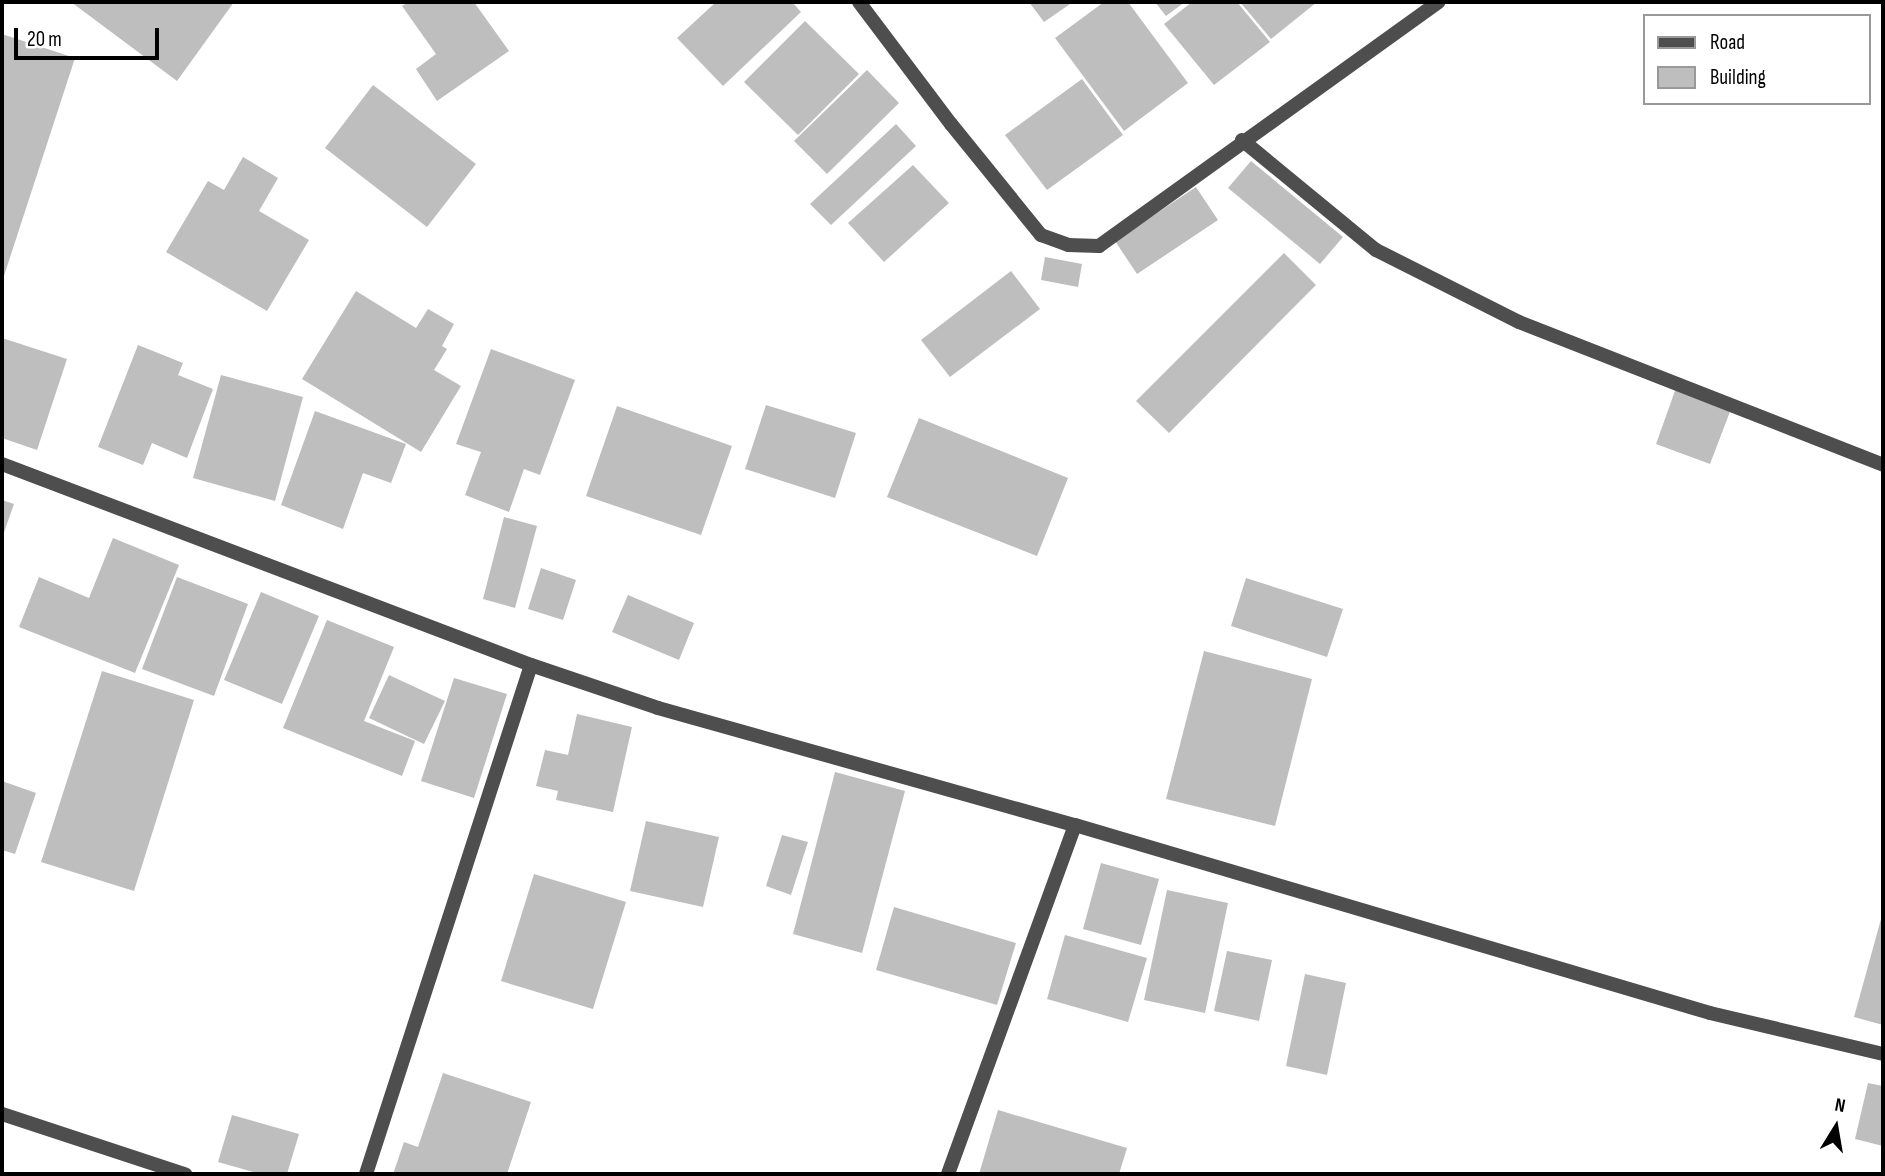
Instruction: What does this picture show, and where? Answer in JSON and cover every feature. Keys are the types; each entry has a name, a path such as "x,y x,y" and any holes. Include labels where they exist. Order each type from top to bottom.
{"street":[{"path":"859,2 942,113 1041,235 1069,245 1099,246 1242,140 1438,2"},
{"path":"1242,140 1376,250 1519,323 1883,465"},
{"path":"2,464 531,665 658,708 1075,825 1710,1013 1883,1054"},
{"path":"366,1174 531,665"},
{"path":"948,1174 1075,825"},
{"path":"2,1115 185,1174"}],"building":[{"path":"71,2 234,2 177,81"},
{"path":"409,2 474,2 509,51 437,101 416,69 436,54 402,6"},
{"path":"716,2 792,2 801,12 723,86 677,38"},
{"path":"1029,2 1073,2 1044,22"},
{"path":"1104,2 1128,2 1188,83 1124,131 1055,38"},
{"path":"1155,2 1185,2 1166,16"},
{"path":"1192,2 1237,2 1270,42 1214,85 1164,24"},
{"path":"1240,2 1317,2 1271,39"},
{"path":"805,21 859,74 798,135 744,82"},
{"path":"2,34 75,58 2,282"},
{"path":"867,70 899,103 827,174 794,141"},
{"path":"1082,79 1123,135 1047,190 1005,135"},
{"path":"373,85 476,164 427,227 325,148"},
{"path":"896,124 916,146 831,225 810,204"},
{"path":"243,157 278,178 259,211 309,240 267,311 166,252 208,181 224,190"},
{"path":"1251,161 1343,237 1320,264 1228,188"},
{"path":"913,165 949,203 884,262 848,223"},
{"path":"1196,187 1218,220 1137,274 1115,241"},
{"path":"1284,253 1316,285 1169,433 1136,401"},
{"path":"1045,257 1082,264 1078,287 1041,280"},
{"path":"1011,271 1040,309 950,377 921,340"},
{"path":"356,291 416,328 428,309 454,324 442,346 447,349 434,370 461,386 421,452 302,379"},
{"path":"2,338 67,359 37,450 2,438"},
{"path":"138,345 183,363 178,375 213,389 187,458 152,443 143,465 98,447"},
{"path":"491,349 575,380 540,475 524,469 509,512 465,495 481,452 456,444"},
{"path":"221,375 303,397 275,501 193,478"},
{"path":"1676,388 1731,409 1710,464 1656,444"},
{"path":"766,405 856,433 835,498 745,469"},
{"path":"617,406 732,446 701,535 586,496"},
{"path":"315,411 406,444 391,483 363,473 343,529 281,505"},
{"path":"919,418 1068,478 1037,556 887,497"},
{"path":"2,500 14,504 2,538"},
{"path":"504,517 537,526 515,608 483,599"},
{"path":"113,538 179,565 135,673 19,627 39,577 89,598"},
{"path":"541,568 576,580 563,620 528,609"},
{"path":"177,577 248,604 214,696 142,669"},
{"path":"1246,578 1343,609 1327,657 1231,626"},
{"path":"261,592 319,616 282,704 224,680"},
{"path":"628,595 694,623 679,660 612,632"},
{"path":"327,620 394,647 364,721 415,741 402,776 283,728"},
{"path":"1204,651 1312,679 1275,826 1166,799"},
{"path":"102,671 194,700 134,891 41,862"},
{"path":"389,675 445,701 424,744 369,718"},
{"path":"454,678 507,694 474,798 421,781"},
{"path":"577,714 632,727 613,812 556,800 558,791 536,786 545,750 568,755"},
{"path":"835,772 905,791 862,953 793,934"},
{"path":"2,781 36,793 15,854 2,850"},
{"path":"646,821 719,837 703,907 630,891"},
{"path":"782,835 808,842 791,895 766,886"},
{"path":"1101,863 1159,879 1141,945 1083,929"},
{"path":"534,874 626,902 593,1009 501,981"},
{"path":"1167,890 1228,903 1205,1013 1144,1000"},
{"path":"894,907 1016,943 997,1005 876,970"},
{"path":"1883,919 1883,1025 1854,1017"},
{"path":"1065,935 1147,958 1128,1022 1047,999"},
{"path":"1227,951 1272,960 1259,1021 1214,1011"},
{"path":"1305,974 1346,983 1327,1075 1286,1066"},
{"path":"443,1073 531,1102 507,1174 393,1174 404,1142 418,1147"},
{"path":"1868,1083 1883,1086 1883,1146 1855,1139"},
{"path":"998,1110 1127,1148 1119,1174 979,1174"},
{"path":"232,1115 299,1134 287,1174 260,1174 218,1162"}]}
